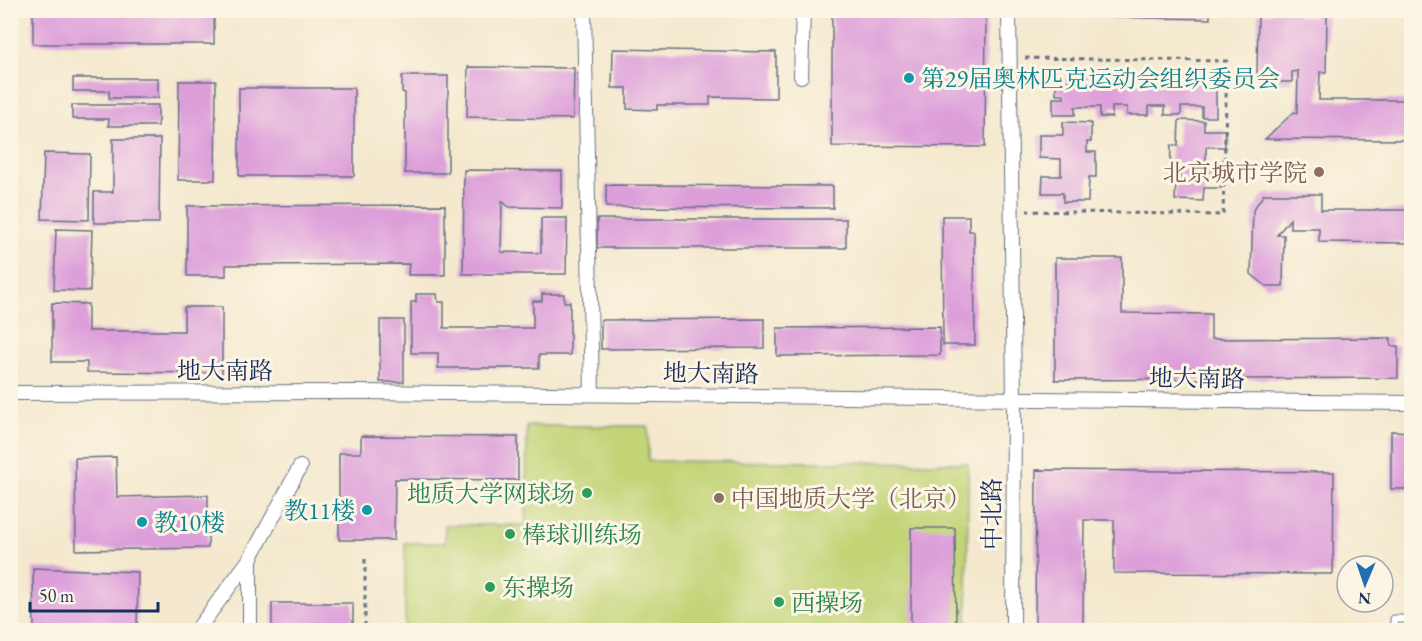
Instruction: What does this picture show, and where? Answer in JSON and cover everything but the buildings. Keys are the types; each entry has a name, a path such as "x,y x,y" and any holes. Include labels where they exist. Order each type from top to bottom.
{"street":[{"path":"584,10 592,394"},
{"path":"801,76 803,10"},
{"name":"中北路","path":"1010,10 1014,398 1013,630"},
{"name":"地大南路","path":"10,393 361,392 1412,403"},
{"path":"197,630 249,560 300,467"},
{"path":"249,560 250,630"}],"lane":[{"path":"1394,630 1394,620 1412,619"}],"path":[{"path":"1012,211 1222,215 1227,61 1019,58"},
{"path":"365,559 365,630"}],"green space":[{"path":"527,426 648,426 648,461 968,463 967,630 405,630 405,543 445,543 445,525 526,525"}],"place":[{"name":"第29届奥林匹克运动会组织委员会","path":"909,78"},
{"name":"北京城市学院","path":"1319,172"},
{"name":"地质大学网球场","path":"587,493"},
{"name":"中国地质大学（北京）","path":"719,498"},
{"name":"教11楼","path":"367,510"},
{"name":"教10楼","path":"142,522"},
{"name":"棒球训练场","path":"510,534"},
{"name":"东操场","path":"490,587"},
{"name":"西操场","path":"779,602"}]}
